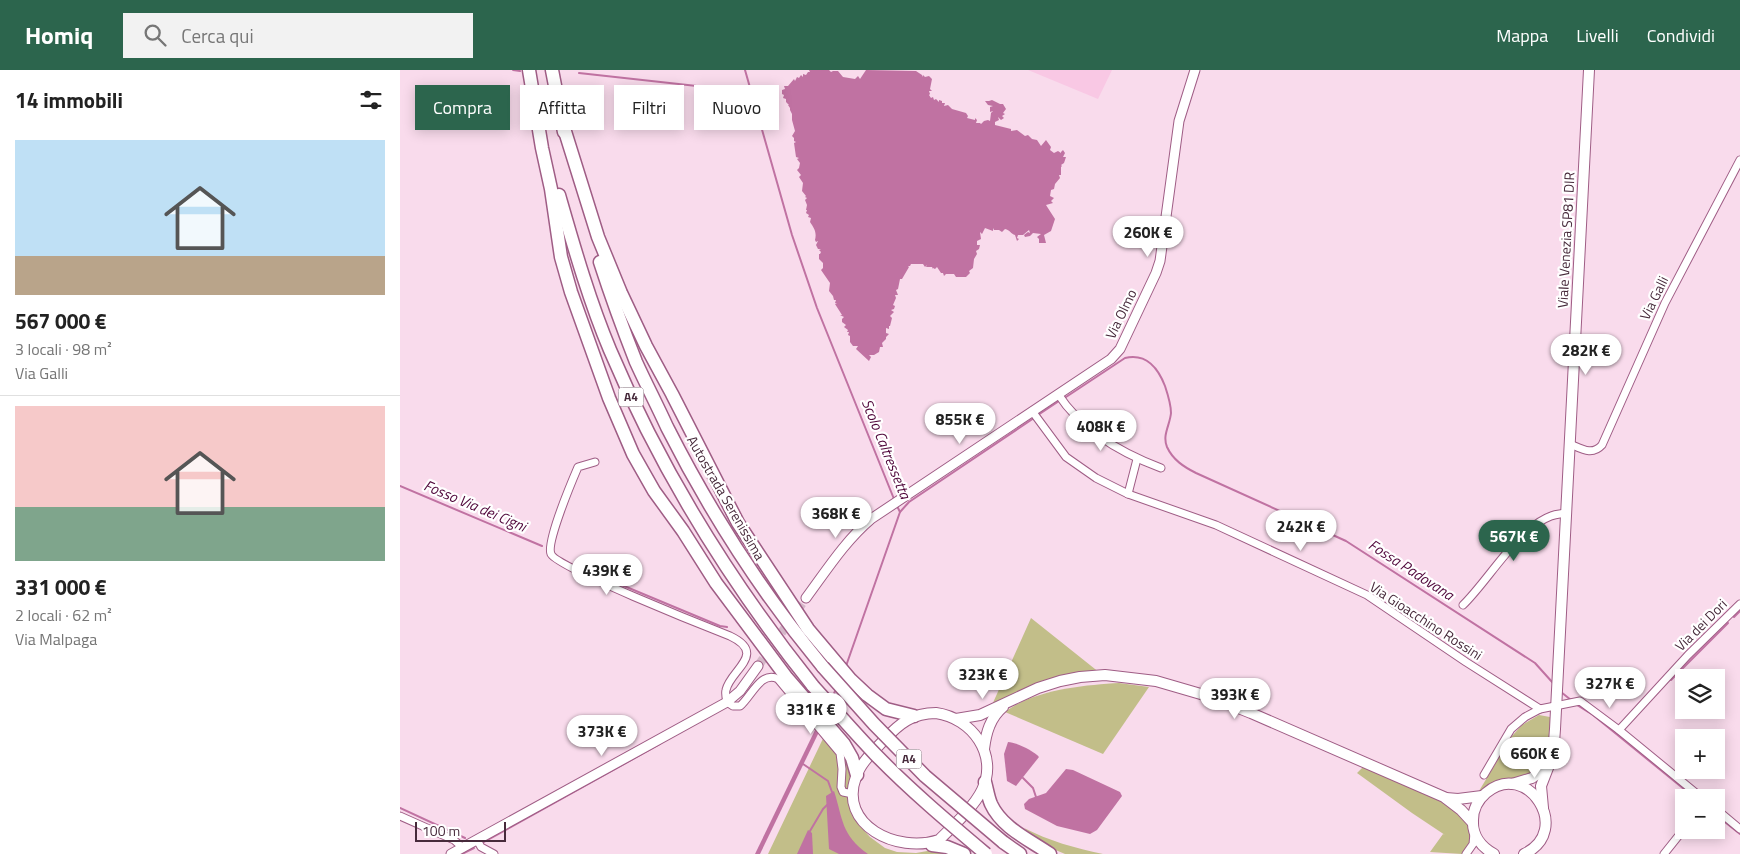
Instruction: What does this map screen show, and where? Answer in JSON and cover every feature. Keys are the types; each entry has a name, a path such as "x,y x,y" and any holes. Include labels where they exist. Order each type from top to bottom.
{"highway":[{"path":"529,70 561,257 571,292 633,454 654,491 716,582 814,716 829,734 848,749 856,775"},
{"name":"A4","path":"533,70 548,150 570,232 609,348 665,466 712,547 758,614 813,686 901,779 945,820 986,854"},
{"name":"Autostrada Serenissima","path":"552,70 555,85"},
{"name":"Autostrada Serenissima","path":"564,130 576,183 597,253 634,355 680,452 730,539 798,637 827,662 874,724 926,776 1003,842 1020,854"},
{"path":"565,130 598,237 621,293 646,346 738,523 808,628 827,662 851,680 866,695 886,709 914,716"},
{"path":"985,782 991,804 999,817 1012,829 1050,854"},
{"path":"932,845 952,849 964,854"}],"main road":[{"name":"Viale Venezia SP81 DIR","path":"1538,854 1545,823 1541,786 1554,751 1589,70"},
{"path":"956,718 973,732 984,750 987,763 985,782 979,795 946,833 932,845 902,850 880,842 868,833 859,820 854,806 853,794 856,775 869,756 904,721 914,716 936,713 956,718 980,715 1016,697 1060,681 1105,675 1163,682 1211,697 1252,713 1444,798 1461,810 1473,827 1478,839 1490,854"},
{"path":"984,750 986,735 993,718 1016,697"},
{"path":"1444,798 1458,799 1482,796 1496,787 1532,778 1548,765"},
{"path":"1512,784 1531,792 1543,808"},
{"path":"1473,827 1474,809 1482,796"},
{"path":"1524,854 1540,841"}],"street":[{"name":"Via Olmo","path":"806,598 855,534 871,519 901,498 1035,415 1116,354 1128,335 1156,273 1161,254 1179,121 1195,70"},
{"name":"Via Galli","path":"1570,444 1589,452 1598,449 1602,445 1665,303 1740,160"},
{"path":"1061,397 1102,439 1137,459 1161,468"},
{"name":"Via Gioacchino Rossini","path":"1035,415 1066,456 1096,478 1128,494 1216,525 1367,595 1540,709"},
{"path":"1128,494 1137,459"},
{"path":"595,462 578,467 559,516 550,553 553,557 578,571 741,642 746,650 745,660 743,666 726,690 727,702"},
{"path":"1463,605 1538,523 1550,516 1566,513"},
{"name":"Via dei Dori","path":"1619,730 1688,655 1740,604"},
{"path":"451,854 727,702 740,691 758,666"},
{"path":"727,702 733,706 742,705 762,680 767,677 774,677 783,683 814,716"},
{"path":"1484,775 1511,729 1525,717 1540,709 1580,701 1619,730 1691,789"},
{"path":"829,734 840,753 842,769 841,787 843,792 853,794"},
{"path":"400,816 454,840 463,848"},
{"path":"1725,816 1740,828"},
{"path":"1466,854 1473,844 1473,827"},
{"path":"1664,854 1676,839"},
{"path":"477,840 481,847 494,854"}],"shaded area":[{"path":"809,70 838,71 843,77 855,79 858,76 860,79 866,70 916,71 922,77 923,75 925,77 929,76 932,79 930,89 932,91 929,91 929,95 934,100 945,103 944,106 948,105 952,109 966,113 967,118 975,120 975,118 977,120 976,123 981,124 984,121 990,121 993,111 990,112 990,107 993,106 988,105 985,101 992,100 1003,104 1006,109 1003,113 1005,114 1002,116 1004,118 1001,120 998,117 999,120 995,122 995,125 1011,129 1011,131 1017,130 1025,136 1028,135 1032,139 1037,140 1041,146 1046,140 1051,147 1050,150 1054,153 1058,151 1061,153 1063,150 1065,153 1063,157 1066,157 1061,165 1060,178 1055,184 1054,189 1051,190 1050,196 1054,198 1051,201 1053,203 1046,205 1055,219 1051,231 1044,235 1046,243 1039,243 1037,237 1041,234 1033,233 1025,237 1024,235 1028,232 1030,233 1029,230 1023,235 1018,235 1017,238 1019,239 1017,241 1015,235 1005,229 1002,232 993,228 993,231 985,228 982,234 980,232 981,239 977,241 977,245 980,245 976,251 977,254 974,259 973,268 966,277 956,277 954,274 946,274 944,276 937,267 933,269 932,267 926,267 927,265 925,267 923,264 911,264 908,266 896,290 898,295 895,295 896,298 893,305 895,306 891,310 894,312 890,316 892,318 889,329 886,328 886,333 889,334 882,343 883,347 880,347 879,352 869,355 871,357 869,361 856,349 858,346 853,346 850,342 849,332 847,332 848,330 844,327 846,325 842,322 844,317 840,315 842,315 835,304 837,303 835,303 836,300 834,300 829,291 830,283 821,270 823,263 819,259 821,252 819,250 821,249 818,249 816,245 818,241 816,242 815,240 814,228 810,222 811,218 806,213 807,205 805,200 807,198 802,191 803,183 799,177 801,175 797,170 800,163 797,159 799,158 796,157 794,143 796,142 792,136 795,131 792,114 786,99 783,98 782,90 785,89 784,86 788,86 794,79 795,81 797,77 799,78 801,75 803,77 803,74 806,75 810,72"},
{"path":"1028,70 1112,70 1098,99"},
{"path":"1031,618 1100,673 1031,687 992,705"},
{"path":"1119,683 1149,687 1103,754 1005,712 1030,698 1059,690"},
{"path":"1539,715 1550,717 1554,723 1550,757 1535,775 1497,782 1479,791 1512,736 1522,725"},
{"path":"829,726 849,756 856,817 870,837 885,848 897,852 916,853 933,850 964,854 768,854"},
{"path":"816,728 819,732 760,854 755,854"},
{"path":"1008,742 1025,747 1039,757 1016,786 1007,781 1004,754"},
{"path":"1364,766 1441,799 1466,819 1472,837 1467,852 1462,854 1430,852 1443,834 1445,835 1357,773"},
{"path":"1066,769 1073,770 1120,792 1122,796 1097,830 1090,834 1057,826 1025,809 1024,804 1029,799 1046,793"},
{"path":"834,791 844,826 859,847 868,854 839,854 829,849 826,796"},
{"path":"1024,828 1062,844 1103,854 1065,854 1044,845"},
{"path":"808,830 812,833 813,854 797,854"}],"waterway":[{"path":"513,70 520,71"},
{"name":"Scolo Caltressetta","path":"745,70 792,235 817,308 894,499"},
{"path":"579,73 694,86"},
{"name":"Fossa Padovana","path":"1063,399 1125,358 1140,358 1151,363 1162,379 1170,403 1171,413 1165,438 1169,452 1179,463 1196,473 1346,541 1535,663 1553,683"},
{"name":"Fossa Padovana","path":"1038,415 1059,401"},
{"name":"Fossa Padovana","path":"900,512 909,502 1034,418"},
{"name":"Fosso Via dei Cigni","path":"400,486 542,546"},
{"name":"Scolo Caltressetta","path":"846,666 900,512 897,506"},
{"name":"Fosso Via dei Cigni","path":"588,571 720,626 727,627"},
{"path":"1734,617 1740,611"},
{"path":"1671,680 1728,623"},
{"name":"Scolo Caltressetta","path":"832,698 836,689"},
{"name":"Fossa Padovana","path":"1561,692 1571,700"},
{"name":"Fossa Padovana","path":"1577,705 1593,715 1684,789"},
{"path":"484,842 660,744"},
{"path":"803,764 828,781 832,792"},
{"path":"1023,778 1033,788 1036,797"},
{"path":"810,831 827,805"},
{"path":"400,808 465,838"},
{"name":"Fossa Padovana","path":"1725,822 1740,834"},
{"path":"462,854 474,848"}],"tunnel":[{"path":"758,666 806,598"}]}
